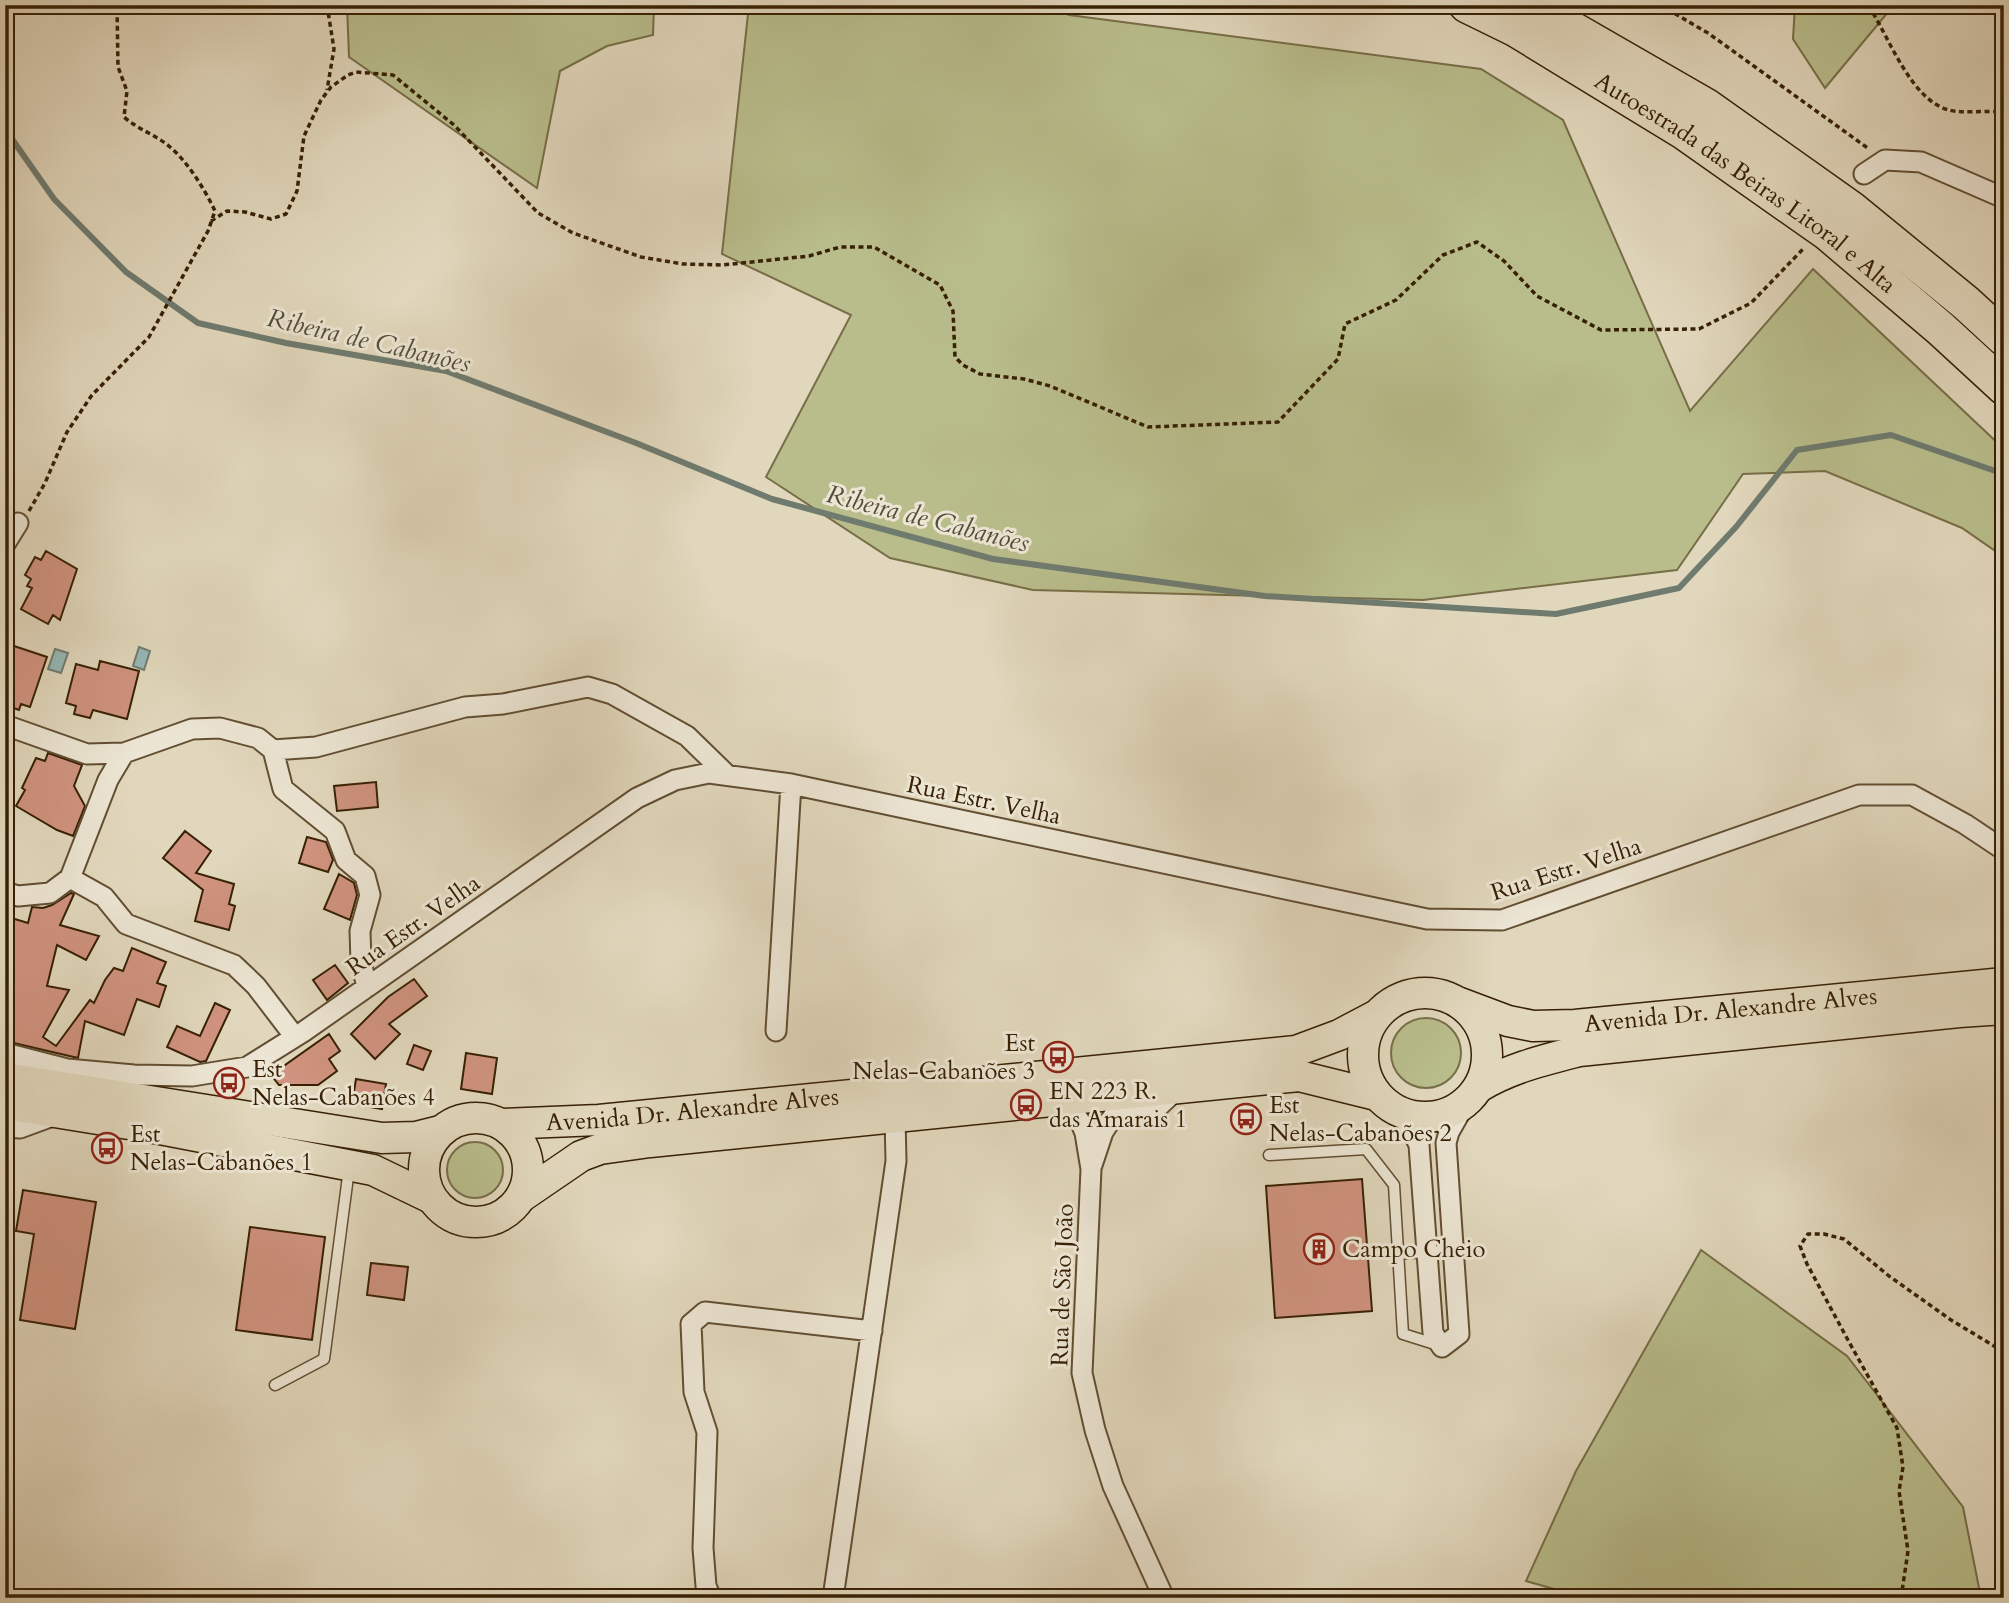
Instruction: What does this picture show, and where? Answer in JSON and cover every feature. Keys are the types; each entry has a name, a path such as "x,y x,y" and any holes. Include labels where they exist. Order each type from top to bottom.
{"highway":[{"name":"Autoestrada das Beiras Litoral e Alta","path":"1467,5 1516,29 1683,131 1817,225 1941,329 2004,387"},
{"name":"Autoestrada das Beiras Litoral e Alta","path":"1531,5 1707,107 1852,209 2004,338"}],"main road":[{"name":"Avenida Dr. Alexandre Alves","path":"1460,1003 1508,1021 1533,1026 1575,1025 2004,983"},
{"path":"1424,992 1443,995 1460,1003 1474,1016 1483,1032 1488,1051 1486,1070 1472,1095 1450,1112 1432,1117 1413,1117 1386,1103 1366,1076 1362,1056 1365,1035 1375,1016 1397,999 1424,992"},
{"name":"Avenida Dr. Alexandre Alves","path":"1472,1095 1497,1076 1524,1065 1579,1051 2004,1009"},
{"name":"Avenida Dr. Alexandre Alves","path":"502,1124 598,1120 1296,1051 1339,1035 1375,1016"},
{"name":"Avenida Dr. Alexandre Alves","path":"521,1197 560,1169 600,1149 650,1142 1299,1076 1386,1103"},
{"path":"5,1079 382,1138 416,1137 440,1131"},
{"path":"5,1104 160,1129 373,1170 431,1198"},
{"path":"470,1117 486,1118 502,1124 515,1135 524,1149 528,1165 527,1181 521,1197 502,1215 477,1223 459,1220 442,1211 425,1185 424,1163 431,1142 440,1131 454,1122 470,1117"}],"street":[{"path":"1864,174 1885,160 1921,162 2004,198"},
{"path":"5,544 18,523"},
{"path":"273,750 316,747 465,707 503,704 587,687 612,694 649,712 687,736 727,775"},
{"path":"5,725 87,754 124,753 192,729 220,728 258,738 273,750 283,789 335,831 346,860 365,876 370,895 360,930 360,941 361,962 367,987"},
{"path":"5,892 18,896 50,893 70,878 108,780 124,753"},
{"name":"Rua Estr. Velha","path":"5,1053 67,1069 134,1075 192,1076 247,1067 295,1037 637,798 675,780 709,773 791,784 1427,919 1502,920 1859,795 1912,795 1965,824 2004,850"},
{"path":"776,1031 791,784"},
{"path":"70,878 104,897 126,924 234,965 256,986 295,1037"},
{"path":"1091,1169 1103,1132 1114,1115 1121,1110 1159,1106 1176,1090"},
{"path":"1386,1103 1410,1126 1419,1145 1433,1333 1442,1347 1459,1334 1446,1143 1448,1132 1472,1095"},
{"path":"1055,1102 1077,1117 1081,1123 1091,1169"},
{"path":"5,1126 20,1128 60,1113"},
{"path":"833,1598 896,1161 895,1118"},
{"name":"Rua de São João","path":"1091,1169 1082,1373 1095,1430 1113,1486 1164,1598"},
{"path":"711,1598 706,1586 703,1548 707,1433 694,1392 691,1324 705,1312 872,1331"}],"lane":[{"path":"1269,1155 1366,1149 1394,1185 1403,1334 1442,1347"},
{"path":"275,1385 324,1359 350,1165"},
{"path":"1398,1254 1453,1251"}],"path":[{"path":"18,523 27,515 45,483 67,432 92,395 149,337 208,231 215,211 205,190 171,148 137,129 124,117 127,91 117,58 117,5"},
{"path":"327,5 334,48 327,92"},
{"path":"1660,5 1708,33 1885,160"},
{"path":"1872,5 1873,13 1907,75 1928,98 1948,110 2004,112"},
{"path":"211,221 227,211 245,212 271,219 286,214 297,191 304,136 310,119 327,92 356,72 393,75 454,125 538,213 573,233 641,257 683,264 722,265 809,256 840,247 874,247 940,285 953,311 955,357 963,366 980,374 1024,379 1050,386 1148,427 1278,422 1338,359 1345,324 1396,300 1443,255 1477,242 1504,261 1537,296 1601,330 1699,329 1751,303 1804,248"},
{"path":"1901,1598 1909,1551 1899,1491 1903,1467 1898,1428 1807,1264 1800,1246 1808,1234 1825,1234 1844,1239 1889,1276 1951,1320 2004,1352"}],"green space":[{"path":"347,5 654,5 653,35 607,46 560,71 537,188 349,57"},
{"path":"749,5 1044,5 1069,15 1481,69 1563,120 1690,411 1813,269 2004,449 2004,557 1962,528 1825,471 1743,474 1677,570 1423,600 1033,590 890,558 766,477 851,315 722,254"},
{"path":"1795,5 1894,5 1825,88 1793,39"},
{"path":"1426,1018 1451,1028 1461,1053 1451,1078 1426,1088 1401,1078 1391,1053 1401,1028"},
{"path":"469,1142 481,1142 491,1146 499,1154 503,1170 499,1186 491,1194 481,1198 469,1198 459,1194 451,1186 447,1176 447,1164 451,1154 459,1146"},
{"path":"1701,1250 1847,1356 1963,1507 1981,1598 1586,1598 1526,1581 1576,1471"}],"water":[{"path":"139,647 150,651 144,670 133,666"},
{"path":"55,649 68,653 61,673 48,669"}],"building":[{"path":"46,551 77,569 60,620 53,615 48,624 21,609 32,588 27,586 31,579 25,575 35,557 41,560"},
{"path":"5,643 47,657 30,707 21,704 19,710 5,705"},
{"path":"100,661 139,671 127,719 93,710 90,718 74,714 76,706 66,703 76,664 98,670"},
{"path":"48,753 82,765 74,786 85,806 73,836 57,830 16,806 25,790 22,788 36,758 45,761"},
{"path":"376,782 378,807 337,811 334,786"},
{"path":"185,831 211,851 196,873 234,884 229,904 235,906 229,930 195,921 203,890 163,858"},
{"path":"307,837 326,842 333,860 328,872 299,863"},
{"path":"339,874 354,883 357,895 350,920 324,909"},
{"path":"71,893 74,894 60,925 99,936 86,960 57,945 47,986 69,990 43,1037 56,1046 90,1000 94,1003 114,968 123,971 132,948 166,962 157,983 166,986 159,1007 137,999 124,1035 85,1021 78,1058 5,1041 5,916 28,923 32,907 52,905"},
{"path":"335,965 348,983 327,1000 313,980"},
{"path":"414,979 427,996 389,1024 400,1034 375,1059 351,1034 388,997"},
{"path":"215,1003 230,1010 206,1061 200,1062 167,1047 177,1026 200,1036"},
{"path":"329,1034 340,1051 329,1059 337,1071 318,1085 279,1085 271,1075"},
{"path":"414,1045 431,1051 423,1070 407,1064"},
{"path":"466,1053 497,1058 492,1094 461,1089"},
{"path":"356,1079 386,1084 382,1109 352,1104"},
{"name":"Campo Cheio","path":"1362,1179 1372,1311 1275,1318 1266,1186"},
{"path":"23,1190 96,1202 75,1329 20,1320 34,1234 16,1231"},
{"path":"250,1227 325,1237 312,1340 236,1330"},
{"path":"371,1263 408,1267 404,1300 367,1295"}],"waterway":[{"name":"Ribeira de Cabanões","path":"5,129 54,199 126,272 198,323 286,343 446,371 636,443 772,499 993,559 1265,596 1556,614 1679,588 1736,527 1797,450 1891,435 2004,474"}],"place":[{"name":"Est Nelas-Cabanões 3","path":"1058,1057"},
{"name":"Est Nelas-Cabanões 4","path":"229,1083"},
{"name":"EN 223 R. das Amarais 1","path":"1026,1105"},
{"name":"Est Nelas-Cabanões 2","path":"1246,1119"},
{"name":"Est Nelas-Cabanões 1","path":"107,1148"},
{"name":"Campo Cheio","path":"1319,1249"}]}
